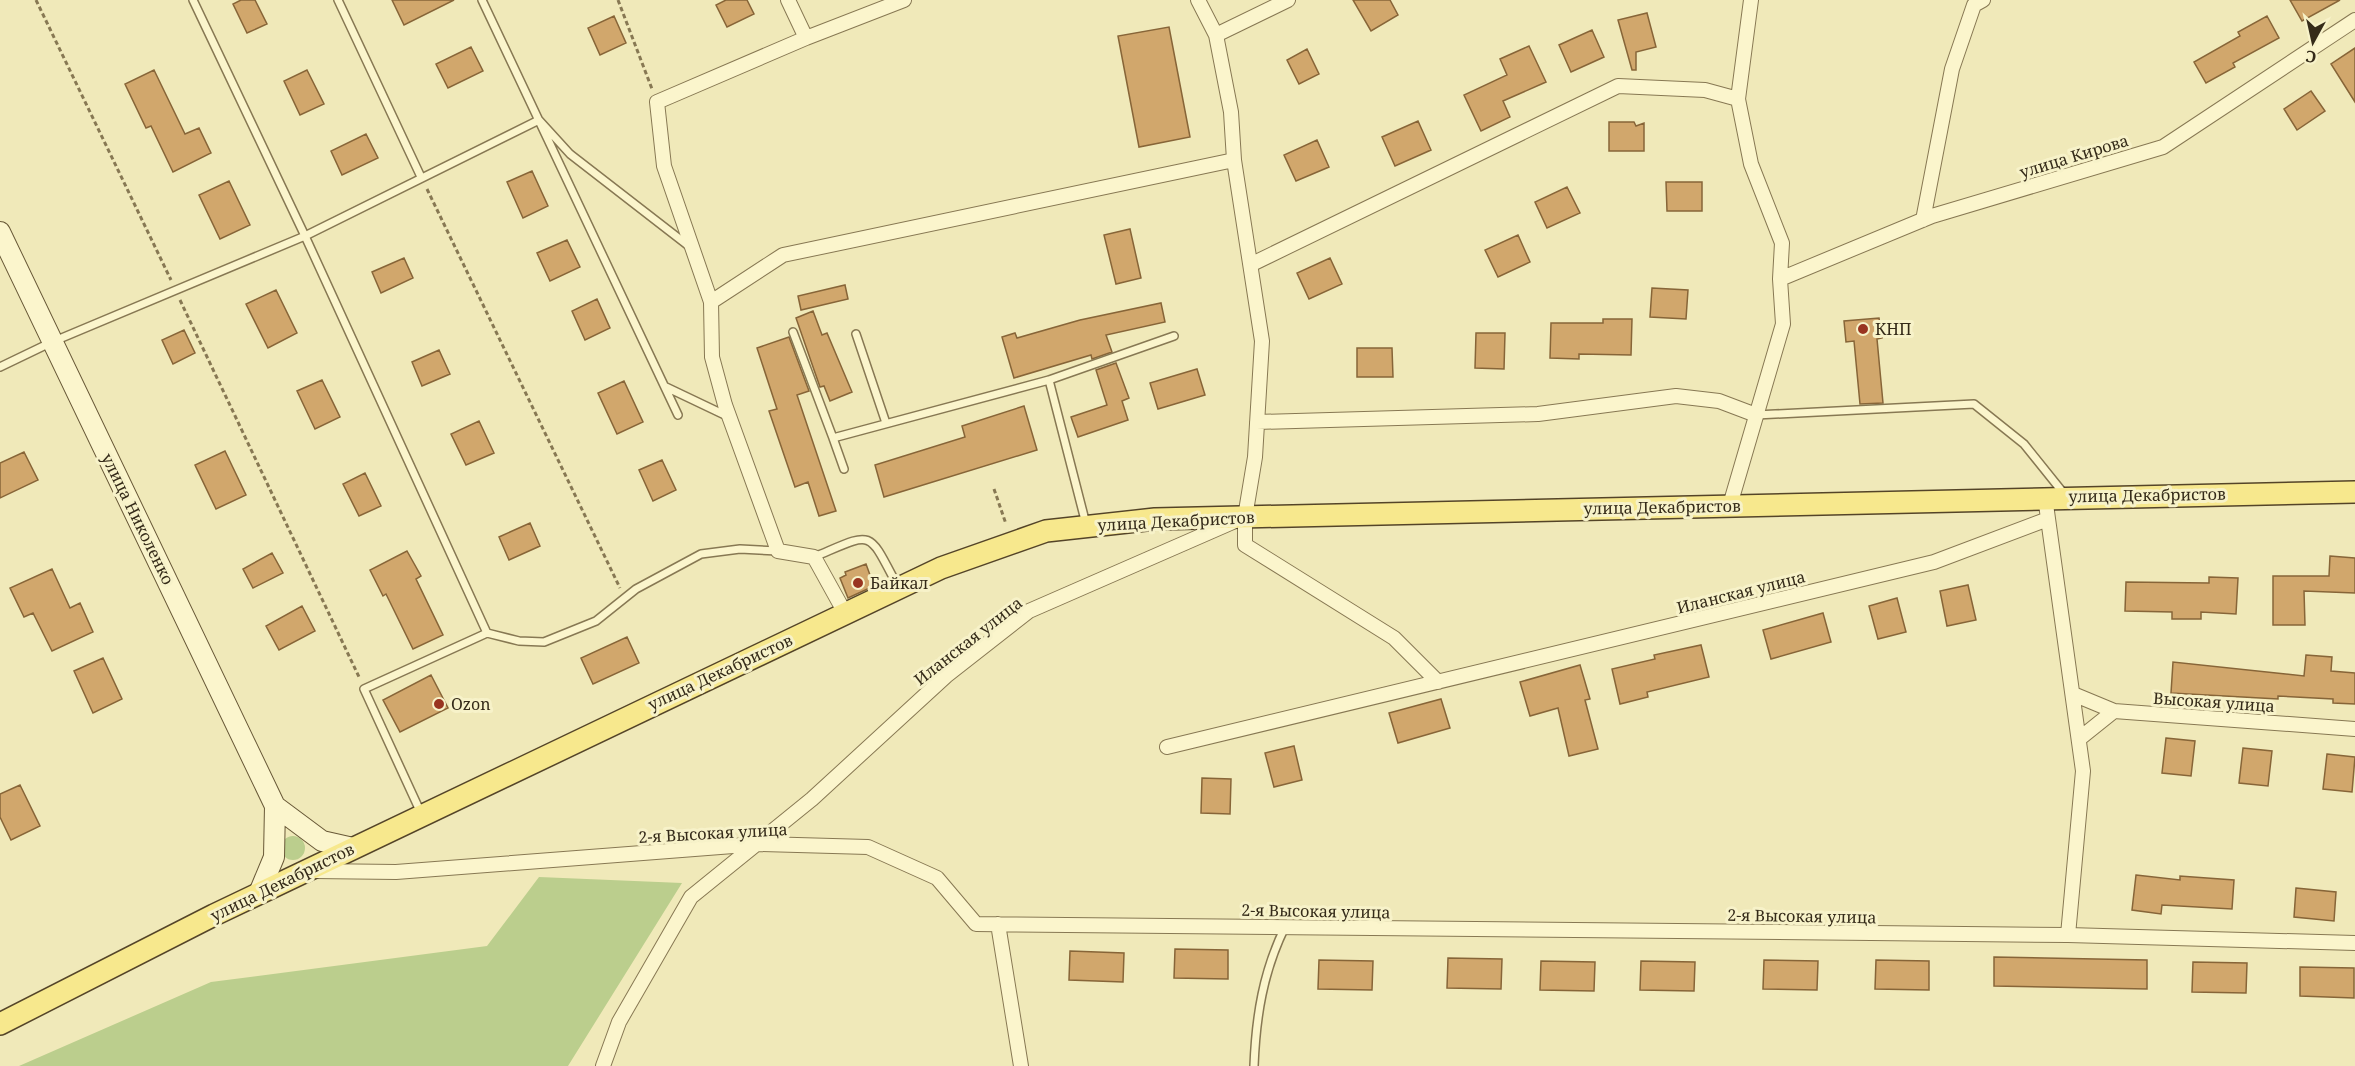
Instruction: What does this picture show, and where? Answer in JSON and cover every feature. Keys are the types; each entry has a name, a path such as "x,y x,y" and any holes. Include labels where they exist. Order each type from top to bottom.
{"main road":[{"name":"улица Декабристов","path":"1,1020 353,848 898,588 941,568 1046,531 1155,519 2045,497 2355,492"}],"street":[{"path":"788,0 806,38"},
{"path":"845,613 814,557 778,551 729,417 712,357 711,302 664,166 657,102 806,38 904,0"},
{"path":"1198,0 1216,35 1231,112 1234,160 1252,264 1262,341 1255,457 1245,517 1245,545 1394,638 1437,682"},
{"path":"1216,35 1288,0"},
{"path":"1730,505 1783,324 1780,279 1782,243 1751,164 1738,99 1751,0"},
{"path":"1923,220 1952,69 1979,2"},
{"name":"улица Кирова","path":"1780,279 1923,220 2163,147 2355,20"},
{"path":"1252,264 1618,86 1705,90 1738,99"},
{"path":"711,302 783,255 1234,160"},
{"name":"улица Николенко","path":"0,232 275,806"},
{"path":"1257,422 1538,414 1676,396 1719,400 1756,415"},
{"path":"2045,497 2084,771 2068,935"},
{"name":"Иланская улица","path":"603,1066 619,1022 691,897 759,844 946,676 1029,611 1245,517"},
{"name":"Иланская улица","path":"1167,747 1934,562 2048,519"},
{"name":"Высокая улица","path":"2073,694 2114,711 2355,729"},
{"path":"2079,739 2114,711"},
{"path":"275,806 322,840 353,848"},
{"path":"260,893 274,856 275,806"},
{"name":"2-я Высокая улица","path":"306,871 396,872 759,844 868,848 937,878 976,924 2068,935 2355,943"},
{"path":"998,924 1021,1066"}],"lane":[{"path":"193,0 305,236 487,633"},
{"path":"338,0 421,177"},
{"path":"482,0 678,415"},
{"path":"0,367 52,342 305,236 539,120"},
{"path":"539,120 570,154 692,249"},
{"path":"793,332 844,469"},
{"path":"856,334 886,423"},
{"path":"833,438 1049,380 1173,336"},
{"path":"1049,380 1086,527"},
{"path":"665,387 729,417"},
{"path":"1756,415 1974,404 2024,444 2067,497"},
{"path":"814,557 856,539 867,539 874,543 898,588"},
{"path":"422,815 364,689 487,633 519,641 544,642 596,621 625,598 701,554 740,549 778,551"},
{"path":"1254,1066 1256,1017 1270,958 1285,927"}],"path":[{"path":"36,0 364,689"},
{"path":"618,0 657,102"},
{"path":"421,177 625,598"},
{"path":"994,489 1007,529"}],"green space":[{"path":"293,836 302,839 305,848 302,857 293,860 284,857 281,848 284,839"},
{"path":"539,877 682,883 568,1066 19,1066 211,982 487,946"}],"building":[{"path":"241,0 255,0 267,24 247,33 233,4"},
{"path":"392,0 454,0 404,25"},
{"path":"726,0 747,0 754,14 727,27 716,5"},
{"path":"1353,0 1390,0 1398,15 1371,31"},
{"path":"2290,0 2340,0 2302,21"},
{"path":"1647,13 1656,47 1636,52 1636,70 1632,70 1618,20"},
{"path":"614,16 626,43 600,55 588,28"},
{"path":"2267,16 2279,38 2233,63 2235,67 2206,83 2194,62 2240,36 2238,32"},
{"path":"1169,27 1190,137 1139,147 1118,36"},
{"path":"1592,30 1604,57 1571,72 1559,45"},
{"path":"1529,46 1546,82 1503,101 1510,117 1481,131 1464,95 1507,75 1500,59"},
{"path":"471,47 483,71 448,88 436,64"},
{"path":"2355,48 2355,102 2331,64"},
{"path":"1307,49 1319,74 1299,84 1287,60"},
{"path":"154,70 185,134 199,128 211,153 173,172 151,126 146,128 125,84"},
{"path":"307,70 324,104 300,115 284,81"},
{"path":"2311,91 2325,111 2297,130 2284,109"},
{"path":"1418,121 1431,150 1395,166 1382,137"},
{"path":"1609,122 1634,122 1636,126 1644,123 1644,151 1609,151"},
{"path":"366,134 378,158 342,175 331,151"},
{"path":"1317,140 1329,167 1296,181 1284,155"},
{"path":"532,171 548,206 523,218 507,182"},
{"path":"229,181 250,225 220,239 199,195"},
{"path":"1666,182 1702,182 1702,211 1667,211"},
{"path":"1567,187 1580,213 1547,228 1535,202"},
{"path":"1130,229 1141,278 1116,284 1104,235"},
{"path":"1518,235 1530,262 1498,277 1485,250"},
{"path":"567,240 580,267 550,281 537,253"},
{"path":"404,258 413,278 381,293 372,272"},
{"path":"1330,258 1342,284 1309,299 1297,273"},
{"path":"845,285 848,299 801,310 798,296"},
{"path":"1652,288 1688,290 1686,319 1650,317"},
{"path":"276,290 297,333 268,348 246,304"},
{"path":"597,299 610,328 585,340 572,311"},
{"path":"1161,303 1165,322 1106,335 1112,352 1092,359 1091,355 1014,378 1002,337 1015,333 1017,338 1080,320"},
{"path":"813,311 822,335 827,333 852,392 830,401 824,386 820,387 796,318"},
{"path":"1879,318 1882,338 1877,339 1883,403 1860,404 1854,341 1846,342 1844,321"},
{"path":"1603,319 1632,319 1631,355 1579,354 1579,359 1550,358 1551,323 1603,323"},
{"path":"184,330 195,353 173,364 162,340"},
{"path":"1476,333 1505,333 1504,369 1475,368"},
{"path":"789,337 809,391 797,395 836,511 819,516 808,482 795,487 769,411 777,409 757,348"},
{"path":"1357,348 1392,348 1393,377 1357,377"},
{"path":"439,350 450,374 422,386 412,362"},
{"path":"1116,363 1129,398 1122,401 1128,420 1078,437 1071,417 1107,405 1096,370"},
{"path":"1197,369 1205,395 1158,409 1150,383"},
{"path":"322,380 340,417 315,429 297,391"},
{"path":"624,381 643,422 617,434 598,393"},
{"path":"1024,406 1037,450 884,497 875,465 965,437 962,426"},
{"path":"479,421 494,453 466,465 451,434"},
{"path":"225,451 246,495 216,509 195,465"},
{"path":"24,452 38,480 0,498 0,463"},
{"path":"662,460 676,490 653,501 639,470"},
{"path":"365,473 381,506 359,516 343,484"},
{"path":"530,523 540,546 509,560 499,537"},
{"path":"407,551 421,576 416,579 443,635 413,649 386,594 383,596 370,570"},
{"path":"272,553 283,573 253,588 243,569"},
{"path":"2330,556 2355,558 2355,593 2304,591 2305,625 2273,625 2273,576 2329,576"},
{"name":"Байкал","path":"866,564 874,586 848,598 840,578 846,575 845,572"},
{"path":"52,569 70,608 80,603 93,632 52,651 33,613 24,617 10,588"},
{"path":"2209,577 2238,578 2236,614 2201,612 2201,619 2172,619 2172,612 2125,611 2126,582 2209,583"},
{"path":"1968,585 1976,620 1947,626 1940,591"},
{"path":"1897,598 1906,632 1878,639 1869,606"},
{"path":"302,606 315,631 279,650 266,626"},
{"path":"1823,613 1831,642 1771,659 1763,630"},
{"path":"627,637 639,663 593,684 581,658"},
{"path":"1701,645 1709,677 1647,692 1648,697 1620,704 1612,669 1655,659 1654,655"},
{"path":"2306,655 2332,657 2331,671 2355,673 2355,704 2333,703 2333,699 2278,696 2278,699 2171,693 2173,662 2304,676"},
{"path":"103,658 122,699 93,713 74,671"},
{"path":"1580,665 1590,699 1585,700 1598,749 1569,756 1558,708 1530,716 1520,682"},
{"path":"431,675 448,708 400,732 383,700"},
{"path":"1441,699 1450,728 1398,743 1389,713"},
{"path":"2166,738 2195,741 2191,776 2162,773"},
{"path":"1294,746 1302,780 1274,787 1265,753"},
{"path":"2243,748 2272,751 2268,786 2239,783"},
{"path":"2327,754 2355,757 2352,792 2323,789"},
{"path":"1202,778 1231,779 1230,814 1201,813"},
{"path":"20,785 40,826 11,840 0,817 0,794"},
{"path":"2136,875 2180,880 2180,876 2234,880 2232,909 2162,905 2161,914 2132,910"},
{"path":"2296,888 2336,892 2334,921 2294,917"},
{"path":"1175,949 1228,950 1228,979 1174,978"},
{"path":"1070,951 1124,953 1123,982 1069,980"},
{"path":"1994,957 2147,960 2147,989 1994,986"},
{"path":"1448,958 1502,959 1501,989 1447,988"},
{"path":"1319,960 1373,961 1372,990 1318,989"},
{"path":"1764,960 1818,961 1817,990 1763,989"},
{"path":"1876,960 1929,961 1929,990 1875,989"},
{"path":"1541,961 1595,962 1594,991 1540,990"},
{"path":"1641,961 1695,962 1694,991 1640,990"},
{"path":"2193,962 2247,963 2246,993 2192,992"},
{"path":"2300,967 2354,968 2354,998 2300,996"}],"place":[{"name":"КНП","path":"1863,329"},
{"name":"Байкал","path":"858,583"},
{"name":"Ozon","path":"439,704"}]}
